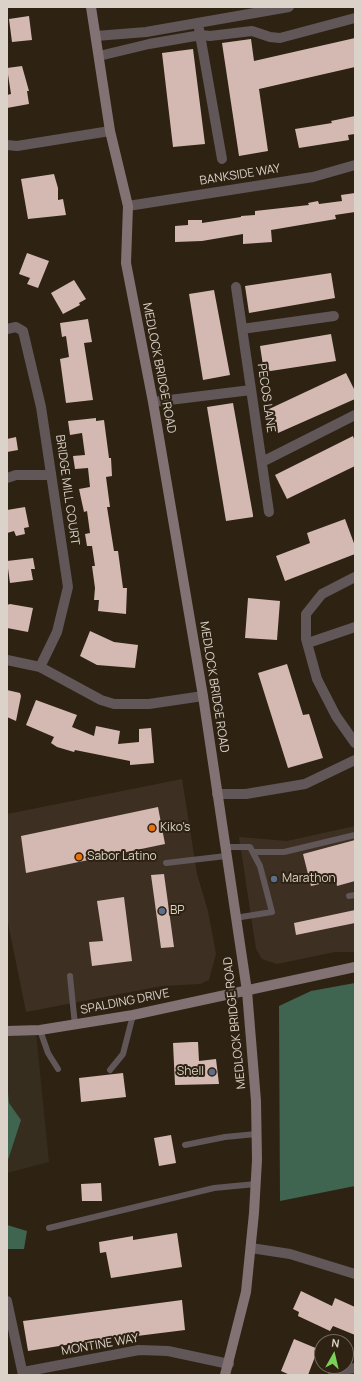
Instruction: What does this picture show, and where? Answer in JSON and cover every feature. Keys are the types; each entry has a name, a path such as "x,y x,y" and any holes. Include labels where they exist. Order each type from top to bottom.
{"main road":[{"name":"MEDLOCK BRIDGE ROAD","path":"91,7 110,131 128,206 126,263 153,402 203,696 235,918 247,990 256,1101 256,1184 246,1292 226,1375"},
{"name":"SPALDING DRIVE","path":"7,1031 40,1030 133,1015 355,967"}],"street":[{"path":"96,36 146,32 289,7"},
{"path":"99,56 149,44 201,35 210,36 252,31 270,37 280,38 355,18"},
{"path":"197,22 201,35 222,159"},
{"path":"7,145 17,146 110,131"},
{"name":"BANKSIDE WAY","path":"128,206 313,177 355,165"},
{"name":"PECOS LANE","path":"236,287 270,512"},
{"path":"242,329 334,316"},
{"name":"BRIDGE MILL COURT","path":"7,329 16,327 23,330 41,407 68,587 57,632 40,667"},
{"path":"153,402 251,390"},
{"path":"262,462 355,415"},
{"path":"7,478 16,475 51,475"},
{"path":"355,577 322,594 306,614 308,643 317,679 336,716 355,743"},
{"path":"308,643 355,627"},
{"path":"7,660 40,667 100,700 114,704 149,704 203,696"},
{"path":"217,794 246,794 304,784 355,760"},
{"path":"251,1248 290,1254 355,1274"},
{"path":"7,1301 23,1373"},
{"name":"MONTINE WAY","path":"23,1373 139,1350 168,1351 229,1364"},
{"path":"333,1375 334,1371 355,1368"}],"lane":[{"path":"253,852 284,852 355,835"},
{"path":"166,864 250,847 260,866 272,912 235,918"},
{"path":"70,976 75,1025"},
{"path":"110,1070 123,1054 133,1015"},
{"path":"40,1030 48,1052 58,1069"},
{"path":"185,1145 225,1137 256,1134"},
{"path":"49,1228 214,1188 256,1184"}],"shaded area":[{"path":"182,779 197,874 208,911 216,954 209,980 200,984 162,986 26,1012 7,918 7,814"},
{"path":"355,826 355,952 335,952 277,964 262,959 256,949 239,837 287,841"},
{"path":"36,1032 49,1162 7,1173 7,1033"}],"green space":[{"path":"355,983 355,1186 280,1201 279,1006 311,991"},
{"path":"7,1083 9,1103 21,1120 7,1163"},
{"path":"7,1225 27,1231 24,1249 7,1249"}],"building":[{"path":"29,16 32,40 12,42 9,19"},
{"path":"355,38 355,67 259,89 268,151 239,156 222,43 251,39 254,61"},
{"path":"193,49 205,144 173,147 162,53"},
{"path":"22,66 29,91 27,91 29,104 7,108 7,95 11,94 7,68"},
{"path":"355,116 355,134 348,135 349,140 299,148 295,129 332,123 331,121"},
{"path":"54,174 58,188 58,200 63,199 66,215 28,219 21,179"},
{"path":"355,193 355,212 335,215 336,219 271,230 272,242 243,244 243,234 202,241 175,242 175,226 188,225 188,220 202,220 202,223 255,215 255,211 309,205 308,203 318,201 319,204 342,201 341,195"},
{"path":"27,253 49,261 38,288 27,284 30,278 19,274"},
{"path":"331,273 335,298 249,313 245,286"},
{"path":"74,280 86,299 79,303 80,305 63,314 51,293"},
{"path":"214,290 230,375 203,380 189,294"},
{"path":"88,319 92,342 84,343 93,400 66,403 60,359 69,357 66,336 62,337 60,323"},
{"path":"331,334 336,361 264,372 260,346"},
{"path":"346,373 355,391 355,399 278,433 267,410"},
{"path":"233,403 253,517 226,521 207,407"},
{"path":"96,418 96,421 104,420 109,458 111,458 112,476 106,477 110,507 107,507 114,551 118,551 123,588 127,588 126,614 98,611 99,600 94,600 95,588 92,566 95,566 92,546 87,546 85,534 90,533 87,511 84,512 79,489 90,487 88,468 75,469 73,456 85,455 82,433 70,435 68,421"},
{"path":"353,436 355,442 355,466 287,499 275,475"},
{"path":"16,437 18,450 7,452 7,439"},
{"path":"25,507 29,527 24,528 25,534 16,536 14,531 7,533 7,510"},
{"path":"345,519 355,546 355,554 285,581 276,556 310,543 307,533"},
{"path":"33,558 35,569 31,569 33,580 10,583 7,561"},
{"path":"248,598 280,601 277,640 245,638"},
{"path":"10,604 33,608 28,632 7,628 7,605"},
{"path":"90,631 114,642 138,645 135,668 97,665 80,656"},
{"path":"287,664 303,715 309,714 323,758 288,768 258,673"},
{"path":"7,690 20,693 21,696 16,721 7,717"},
{"path":"36,700 77,715 72,727 94,736 96,726 120,731 118,744 139,742 139,729 151,728 154,763 130,765 130,761 75,750 74,752 57,747 51,743 54,737 26,725"},
{"path":"158,807 165,844 26,873 21,836"},
{"path":"355,840 355,881 337,886 336,880 311,886 303,854"},
{"name":"BP","path":"164,874 174,947 161,948 151,875"},
{"path":"124,897 132,961 92,966 89,942 103,941 97,901"},
{"path":"355,910 355,923 296,935 294,923"},
{"path":"198,1042 199,1061 216,1059 219,1084 175,1085 173,1043"},
{"path":"123,1073 126,1097 81,1102 79,1078"},
{"path":"171,1135 176,1163 159,1166 154,1138"},
{"path":"101,1183 102,1201 82,1201 81,1184"},
{"path":"177,1233 182,1267 111,1278 106,1252 100,1253 99,1242 133,1236 133,1240"},
{"path":"301,1291 332,1306 335,1298 355,1307 355,1335 333,1326 330,1331 298,1316 299,1312 293,1309"},
{"path":"182,1300 185,1330 97,1340 28,1351 23,1321"},
{"path":"294,1339 314,1347 314,1359 308,1375 290,1375 281,1371"}],"place":[{"name":"Kiko's","path":"152,828"},
{"name":"Sabor Latino","path":"79,857"},
{"name":"Marathon","path":"274,879"},
{"name":"BP","path":"162,911"},
{"name":"Shell","path":"212,1072"}]}
